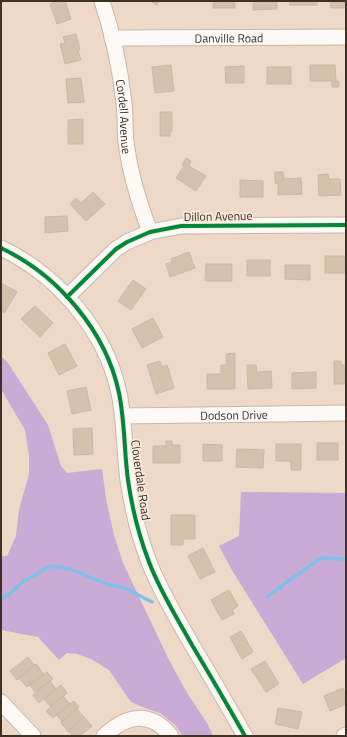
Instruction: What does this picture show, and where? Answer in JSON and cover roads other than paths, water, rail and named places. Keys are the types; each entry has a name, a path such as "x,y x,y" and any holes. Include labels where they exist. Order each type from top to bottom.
{"street":[{"name":"Cordell Avenue","path":"102,1 118,64 124,104 126,147 142,211 150,232"},
{"name":"Danville Road","path":"112,38 346,37"},
{"name":"Dillon Avenue","path":"67,297 116,250 127,242 150,232 181,226 346,225"},
{"name":"Cloverdale Road","path":"1,248 34,267 54,283 87,321 102,345 111,366 119,393 131,497 138,527 149,562 159,585 177,618 245,736"},
{"name":"Dodson Drive","path":"122,416 346,413"},
{"path":"1,702 33,736"},
{"path":"104,736 118,724 124,721 139,718 158,724 171,736"}],"waterway":[{"path":"267,597 321,558 346,559"},
{"path":"1,599 23,582 50,566 71,569 106,584 125,588 152,602"}]}
